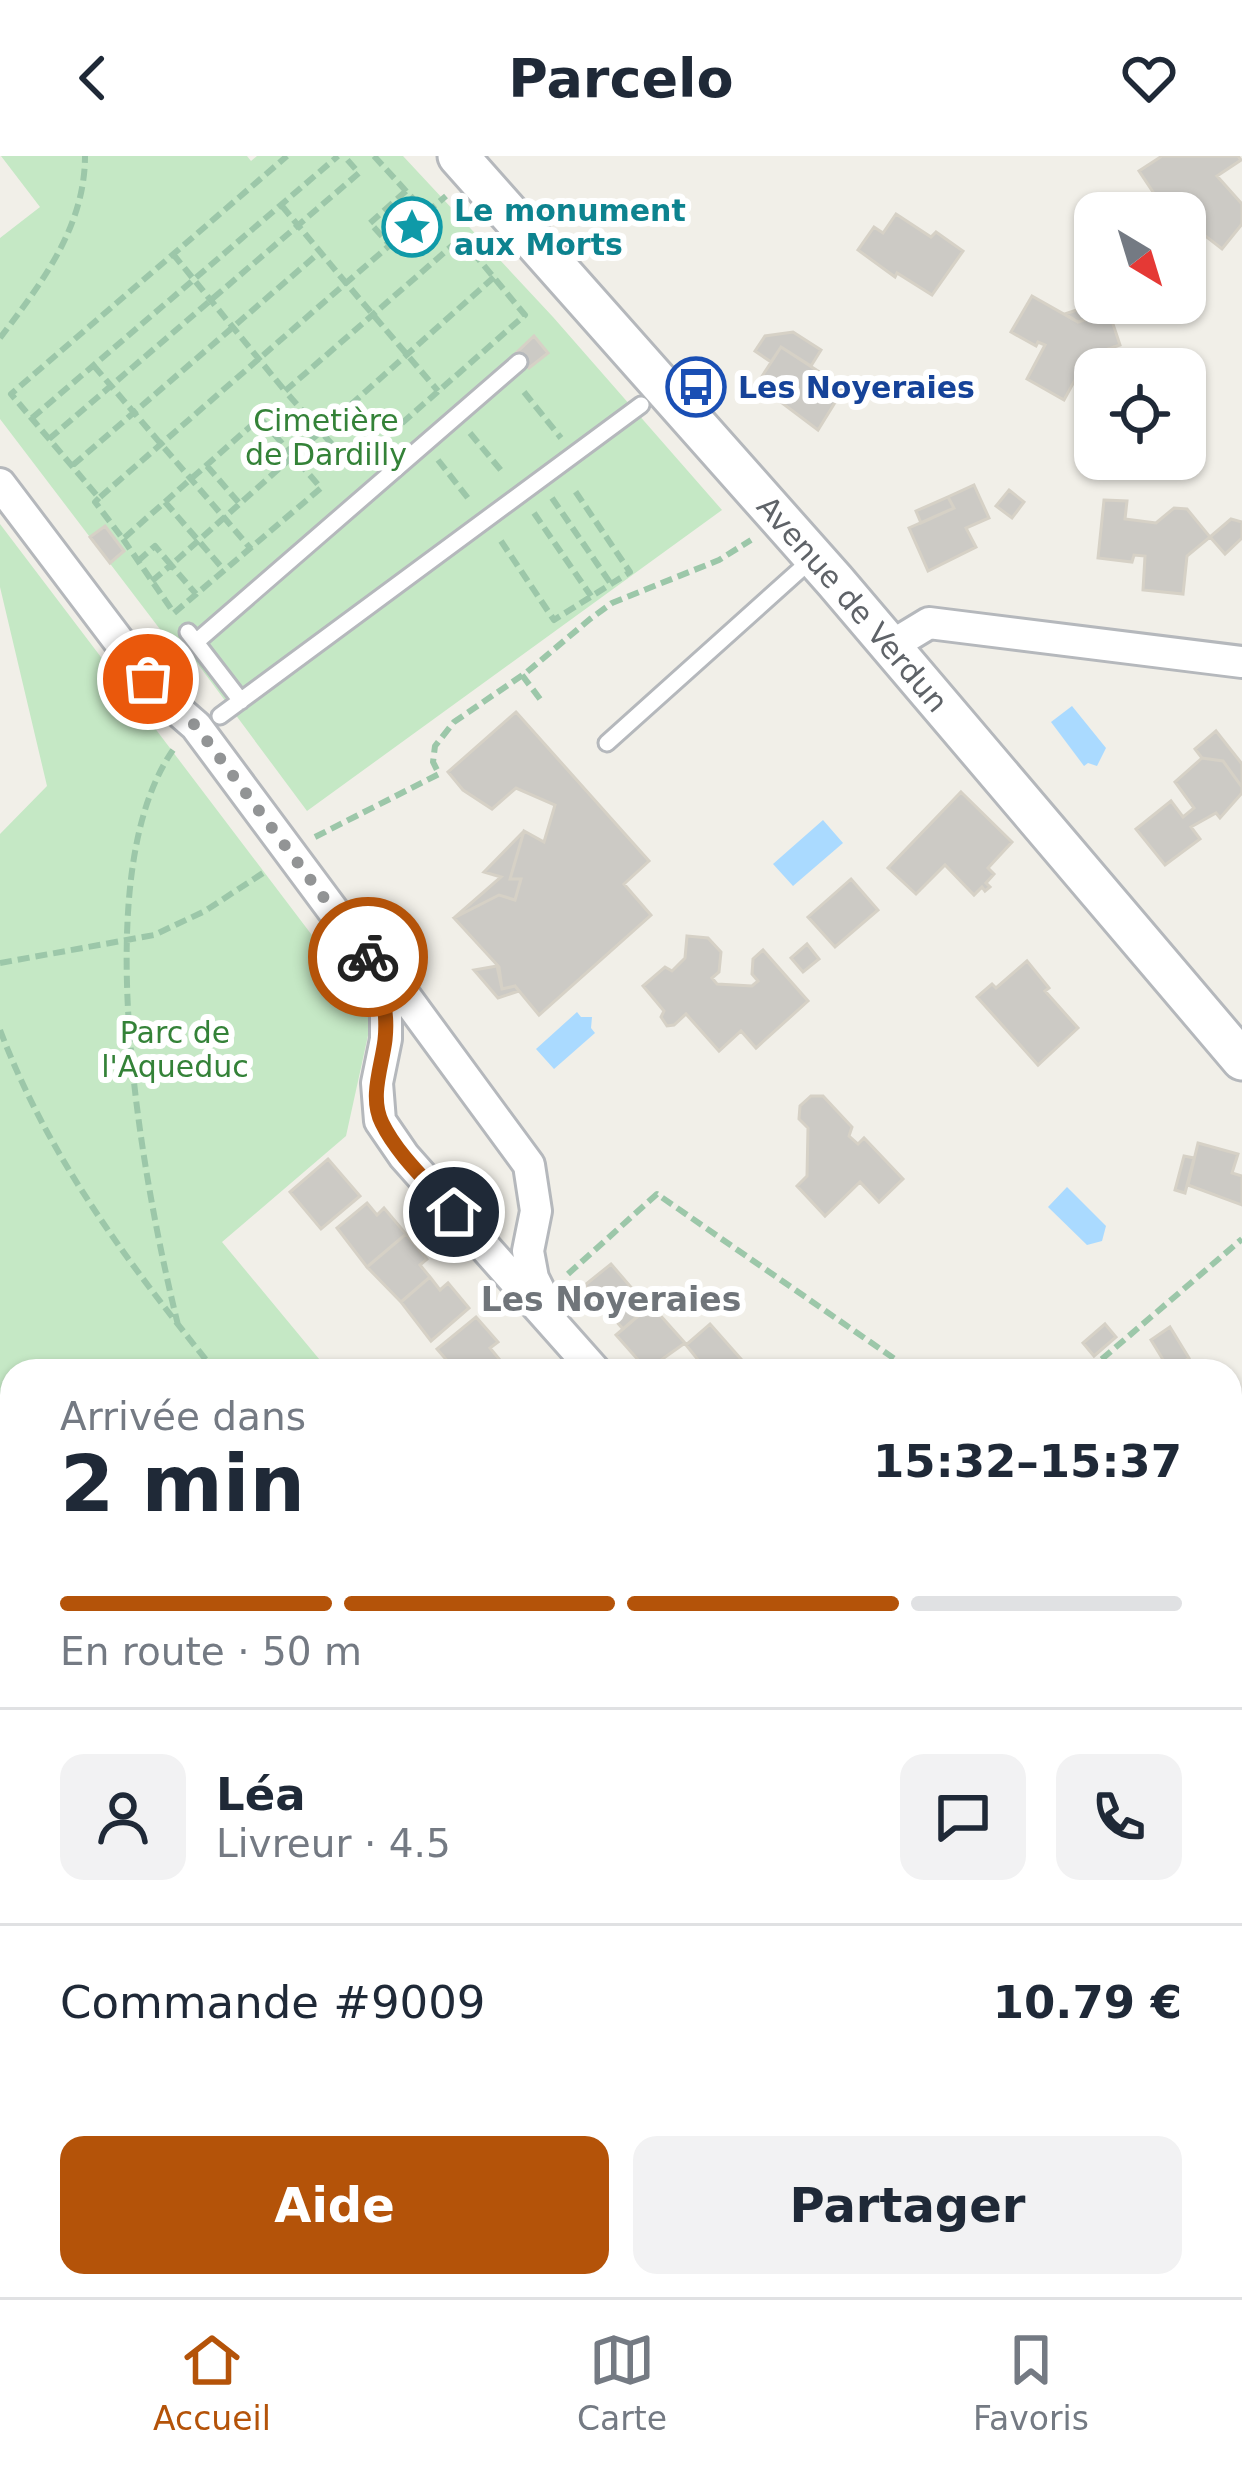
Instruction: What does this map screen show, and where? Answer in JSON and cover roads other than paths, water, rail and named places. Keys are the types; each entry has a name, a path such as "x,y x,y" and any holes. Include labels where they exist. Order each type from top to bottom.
{"street":[{"name":"Avenue de Verdun","path":"453,175 814,557 1242,1060"},
{"path":"0,484 158,694 196,726 435,1035 529,1165 536,1199 528,1251 533,1277 560,1330"},
{"path":"891,646 929,623 1242,662"},
{"path":"322,892 373,963 386,1009 386,1039 377,1083 380,1120 404,1156 585,1359"},
{"path":"386,1039 412,1030 435,1035"},
{"path":"479,1240 509,1238 534,1226"}],"lane":[{"path":"241,701 192,637 513,367"},
{"path":"220,716 641,405"},
{"path":"607,743 814,557"}],"water":[{"path":"1072,706 1106,748 1097,766 1084,766 1051,722"},
{"path":"823,820 843,843 793,886 773,864"},
{"path":"577,1012 592,1017 595,1033 554,1069 536,1049"},
{"path":"1067,1187 1106,1226 1102,1241 1087,1245 1048,1207"}],"place":[{"name":"Le monument aux Morts","path":"412,227"},
{"name":"Les Noyeraies","path":"696,387"}],"district":[{"name":"Les Noyeraies","path":"611,1299"}],"park label":[{"name":"Cimetière de Dardilly","path":"326,437"},
{"name":"Parc de l'Aqueduc","path":"175,1049"}]}
